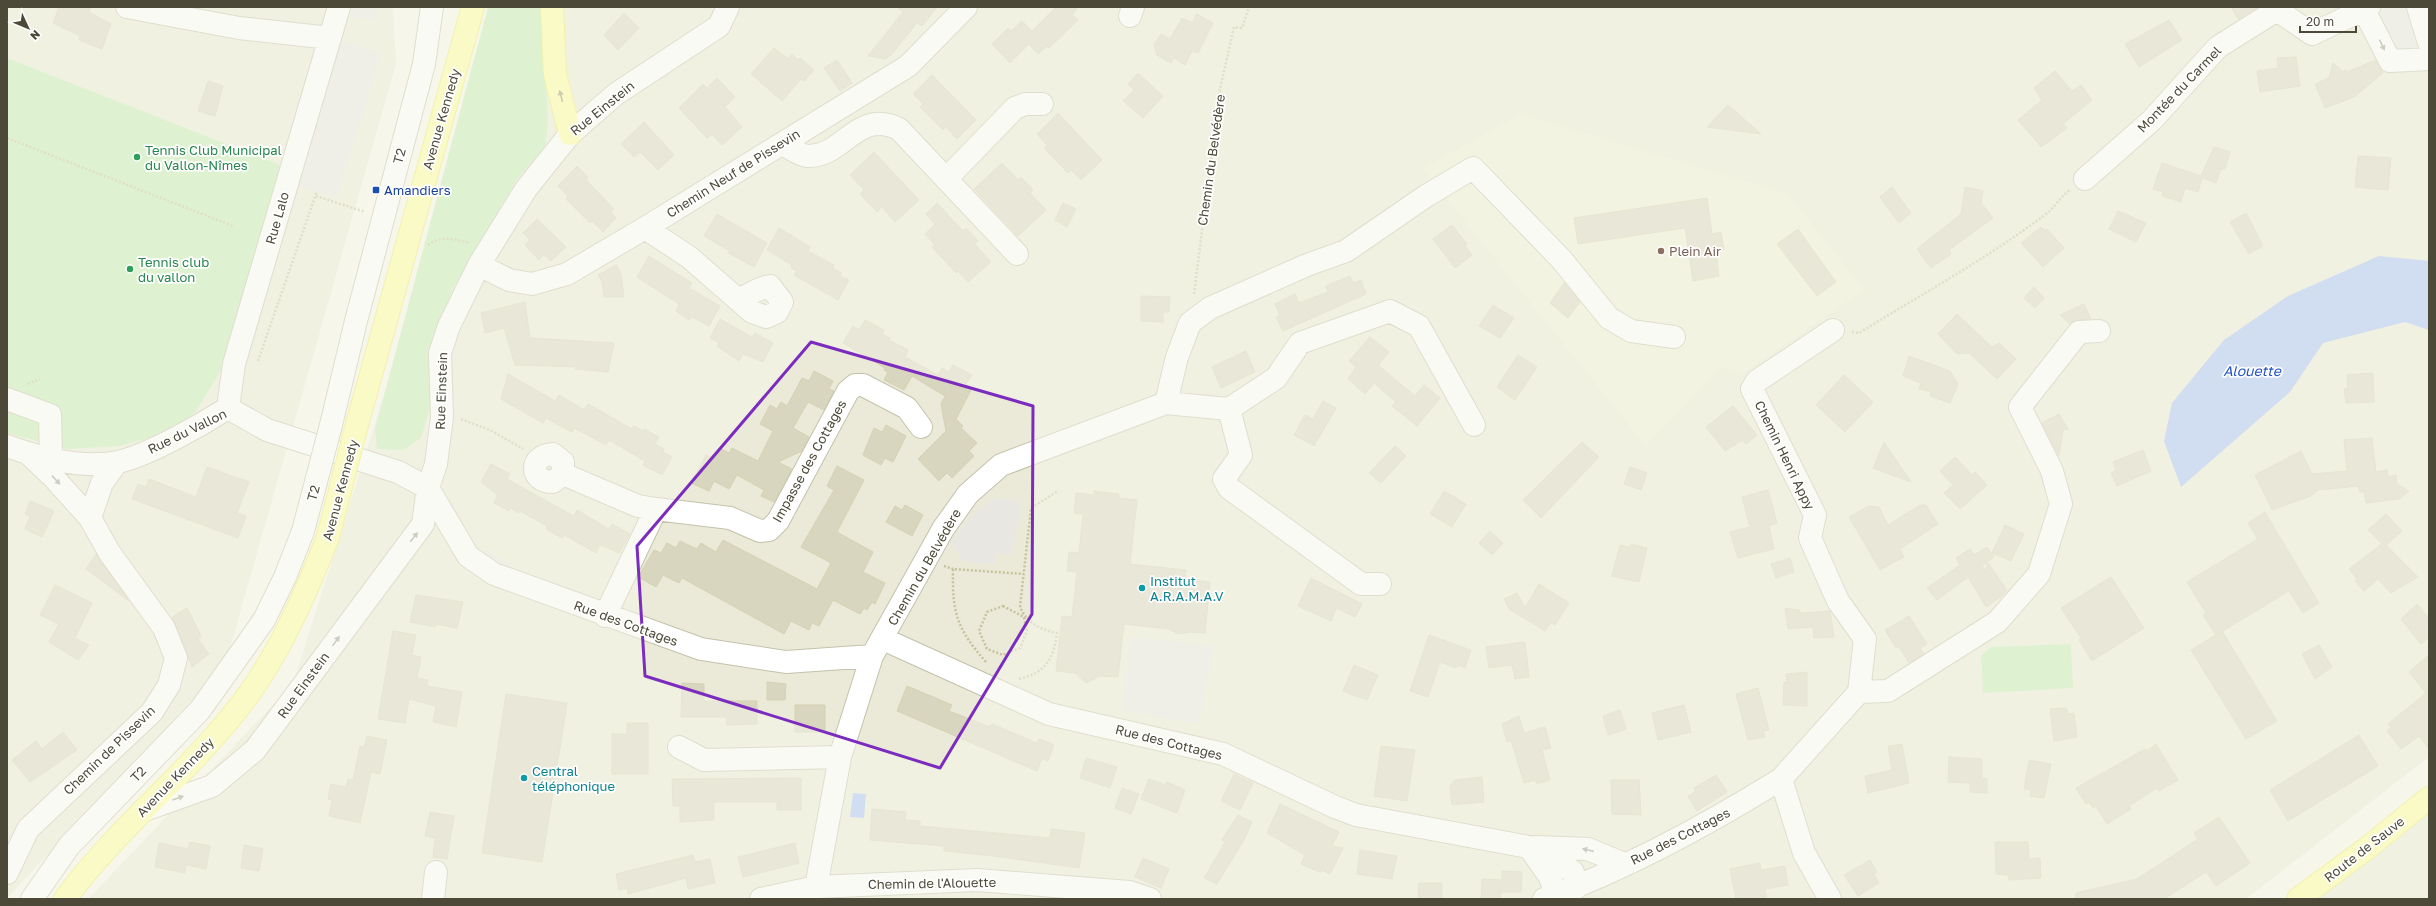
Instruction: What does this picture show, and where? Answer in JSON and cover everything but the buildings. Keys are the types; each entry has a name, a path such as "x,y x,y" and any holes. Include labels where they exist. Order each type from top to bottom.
{"main road":[{"name":"Avenue Kennedy","path":"65,899 110,844 214,736 251,691 300,608 328,537 355,432 473,7"},
{"path":"552,7 555,74 570,134"},
{"name":"Route de Sauve","path":"2298,899 2429,798"}],"street":[{"path":"127,7 239,28 330,38"},
{"name":"Rue Lalo","path":"228,408 234,364 339,7"},
{"name":"T2","path":"32,899 69,846 200,710 264,620 285,577 303,532 331,425 356,321 424,64 432,7"},
{"name":"Rue Einstein","path":"142,811 212,786 255,750 424,524 428,488 436,464 442,417 440,353 463,294 479,266 526,189 570,134 616,94 719,26 728,7"},
{"name":"Chemin Neuf de Pissevin","path":"479,266 509,280 532,284 567,274 645,228 908,66 966,7"},
{"path":"2418,7 2429,43"},
{"name":"Montée du Carmel","path":"2085,179 2152,120 2218,47 2277,10 2312,34 2366,8 2390,61 2429,59"},
{"path":"946,179 1016,108 1025,104 1042,104"},
{"path":"782,144 805,156 817,154 829,149 870,124 886,123 899,129 1017,254"},
{"path":"1166,402 1177,357 1190,322 1210,308 1307,265 1346,251 1473,168 1562,260 1609,318 1631,331 1674,337"},
{"path":"645,228 689,257 727,291 739,299"},
{"path":"1380,584 1361,584 1229,488 1224,479 1241,455 1229,409 1276,378 1300,342 1390,311 1419,326 1474,425"},
{"name":"Chemin Henri Appy","path":"1833,330 1757,381 1752,389 1815,515 1810,538 1835,594 1865,639 1859,692"},
{"path":"1830,899 1804,853 1780,779 1859,692 1888,691 1997,622 2039,574 2061,504 2052,471 2020,408 2079,332 2099,331"},
{"name":"Impasse des Cottages","path":"656,509 730,518 756,530 769,530 778,521 848,391 854,385 863,385 907,408 921,427"},
{"path":"7,399 50,415 51,458"},
{"name":"Chemin du Belvédère","path":"816,887 840,757 877,648 943,529 968,494 1001,465 1166,402 1229,409"},
{"name":"Rue du Vallon","path":"7,446 28,453 84,463 117,462 136,457 228,408 267,430 398,472 428,488"},
{"name":"Chemin de Pissevin","path":"7,873 28,829 152,712 169,685 176,658 164,628 109,552 90,518 53,477 28,453"},
{"path":"536,462 540,457 553,454 563,462 563,474 638,506 656,509 605,616"},
{"path":"90,518 102,483 117,462"},
{"name":"Rue des Cottages","path":"428,488 468,556 494,574 605,616 701,649 786,662 877,648 1049,714 1223,754 1335,807 1356,815 1529,847 1588,849 1624,864"},
{"path":"680,747 704,760 840,757"},
{"name":"Rue des Cottages","path":"1559,894 1719,817 1780,779"},
{"path":"1529,847 1550,877 1559,894"},
{"path":"433,899 436,872"},
{"name":"Chemin de l'Alouette","path":"761,899 816,887 977,880 1129,892 1150,899"}],"path":[{"name":"Chemin du Belvédère","path":"1190,322 1220,89 1234,27 1242,28 1249,7"},
{"path":"7,138 233,226"},
{"path":"1833,330 1859,333 2048,212 2059,198 2085,179"},
{"path":"257,363 318,191"},
{"path":"316,196 366,212"},
{"path":"424,249 435,240 454,239 476,244"},
{"path":"457,418 464,419 492,431 520,447 536,462"},
{"path":"1014,678 1020,679 1036,673 1047,664 1055,650 1057,633 1044,630 1024,617 1003,606 987,612 979,631 987,649 1003,655 1020,648 1027,631 1024,617 1020,607 1031,508 1058,491"},
{"path":"988,664 966,637 957,619 952,599 953,569 1024,574"}],"highlighted area":[{"path":"811,342 1033,406 1032,614 940,768 645,676 637,546"}],"shaded area":[{"path":"7,7 393,7 396,64 225,666 7,898"},
{"path":"349,7 379,7 375,20 346,17"},
{"path":"498,7 2429,7 2429,757 2246,899 88,899 293,684 476,103"},
{"path":"2369,7 2418,7 2429,59 2390,61"},
{"path":"339,40 381,54 337,197 294,185"},
{"name":"Plein Air","path":"1521,114 1788,194 1864,290 1741,374 1721,367 1646,446 1423,169"},
{"path":"994,498 1021,500 1013,554 997,554 995,564 963,562 951,542 970,517"},
{"path":"486,549 516,569 559,585 557,590 515,575 481,553"},
{"path":"1130,637 1214,646 1199,724 1122,710"},
{"path":"2429,803 2429,899 2307,899"}],"green space":[{"path":"488,7 542,7 548,122 545,147 517,179 452,290 431,358 431,405 421,438 403,450 377,449 375,429"},
{"name":"Tennis club du vallon","path":"7,58 285,167 220,372 195,413 162,434 120,446 67,449 7,433"},
{"path":"2071,644 2073,688 1983,693 1981,656 1991,647"}],"water":[{"name":"Alouette","path":"2379,256 2429,261 2429,330 2405,322 2323,343 2290,392 2181,487 2164,441 2172,403 2224,340 2288,296"},
{"path":"853,793 866,794 864,818 850,817"}],"place":[{"name":"Tennis Club Municipal du Vallon-Nîmes","path":"137,157"},
{"name":"Amandiers","path":"376,190"},
{"name":"Plein Air","path":"1661,251"},
{"name":"Tennis club du vallon","path":"130,269"},
{"name":"Institut A.R.A.M.A.V","path":"1142,588"},
{"name":"Central téléphonique","path":"524,778"}]}
